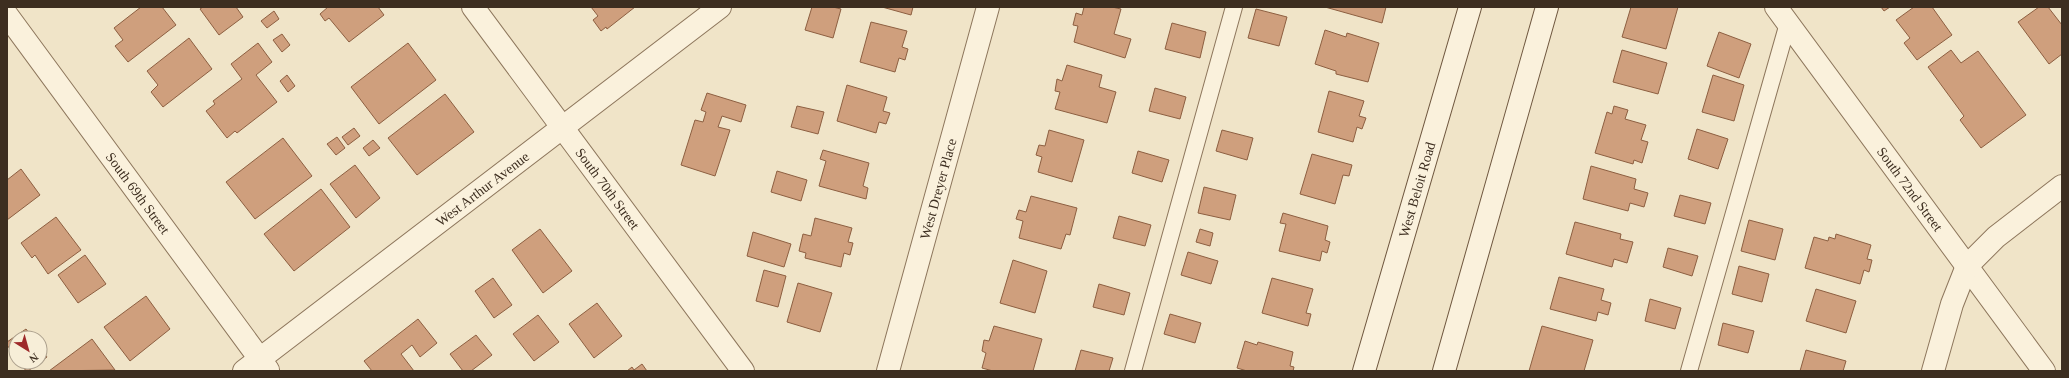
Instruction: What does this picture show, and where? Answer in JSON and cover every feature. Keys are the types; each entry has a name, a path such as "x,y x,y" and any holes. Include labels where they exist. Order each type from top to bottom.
{"street":[{"name":"South 70th Street","path":"473,7 742,371"},
{"name":"West Arthur Avenue","path":"258,367 562,127 720,7"},
{"name":"West Dreyer Place","path":"888,371 988,7"},
{"name":"West Beloit Road","path":"1364,371 1470,7"},
{"path":"1444,371 1547,7"},
{"name":"South 69th Street","path":"7,15 258,367"},
{"name":"South 72nd Street","path":"1782,15 2044,371"},
{"path":"1932,371 1952,304 1967,266 1996,237 2062,186"}],"lane":[{"path":"1133,371 1234,7"},
{"path":"1689,371 1782,15"}],"building":[{"path":"141,7 162,7 176,25 128,62 115,46 123,40 114,28"},
{"path":"203,7 236,7 243,17 219,35 200,9"},
{"path":"328,7 378,7 384,15 349,42 329,18 325,21 320,14"},
{"path":"591,7 635,7 607,29 606,27 601,31 593,20 598,16"},
{"path":"812,7 833,7 841,9 833,38 805,30"},
{"path":"882,7 913,7 911,15"},
{"path":"1084,7 1112,7 1121,9 1114,34 1131,39 1125,58 1074,42 1078,26 1073,25 1076,13 1082,15"},
{"path":"1325,7 1386,7 1382,23"},
{"path":"1631,7 1678,7 1666,49 1622,37"},
{"path":"1881,7 1890,7 1884,11"},
{"path":"1914,7 1932,7 1952,35 1917,60 1904,43 1910,38 1896,20"},
{"path":"2039,7 2048,7 2062,25 2062,54 2049,64 2018,22"},
{"path":"1256,9 1287,17 1279,46 1248,38"},
{"path":"274,11 279,19 267,28 261,21"},
{"path":"871,22 907,31 902,47 908,49 905,60 899,58 895,72 860,62"},
{"path":"1172,23 1206,32 1200,58 1165,49"},
{"path":"1325,30 1346,37 1347,33 1379,43 1368,82 1336,74 1336,71 1315,64"},
{"path":"1719,32 1751,44 1739,78 1707,66"},
{"path":"282,34 290,45 282,52 273,40"},
{"path":"189,38 212,69 163,107 151,92 158,85 147,71"},
{"path":"258,43 272,62 256,75 277,102 237,133 235,131 227,138 206,111 215,104 213,101 242,79 231,64"},
{"path":"408,43 436,80 379,124 351,87"},
{"path":"1622,50 1667,63 1658,94 1613,82"},
{"path":"1951,50 1961,63 1978,51 2026,115 1981,148 1960,120 1964,116 1928,67"},
{"path":"1067,65 1102,75 1099,87 1116,92 1107,123 1055,109 1060,92 1055,91 1057,79 1062,81"},
{"path":"287,75 295,86 288,92 280,81"},
{"path":"1713,75 1744,85 1734,121 1702,112"},
{"path":"847,85 887,97 883,111 890,113 886,124 879,122 876,133 837,121"},
{"path":"1155,88 1186,97 1180,119 1149,111"},
{"path":"1329,91 1364,101 1359,116 1366,118 1362,129 1357,127 1353,142 1318,132"},
{"path":"707,93 746,105 741,122 722,116 718,127 730,130 715,176 681,165 695,120 703,122 706,112 701,110"},
{"path":"445,94 474,132 417,175 388,138"},
{"path":"797,106 824,112 818,134 791,127"},
{"path":"1614,106 1628,110 1625,119 1646,125 1641,140 1648,142 1642,163 1634,160 1633,164 1595,153 1607,112 1612,114"},
{"path":"354,128 360,136 348,145 342,137"},
{"path":"1697,129 1728,139 1718,169 1688,159"},
{"path":"1049,130 1084,140 1072,182 1038,172 1042,157 1036,155 1039,145 1045,146"},
{"path":"1222,130 1253,138 1247,160 1216,151"},
{"path":"337,137 345,148 336,155 327,144"},
{"path":"283,138 312,176 255,219 226,182"},
{"path":"373,140 380,148 369,156 363,148"},
{"path":"823,150 869,163 863,186 868,188 866,199 819,186 826,161 820,159"},
{"path":"1138,151 1169,160 1162,182 1132,173"},
{"path":"1312,154 1352,165 1349,176 1343,175 1335,204 1300,194"},
{"path":"355,165 380,198 356,218 330,184"},
{"path":"1591,166 1636,179 1634,189 1648,193 1644,207 1630,203 1628,211 1583,199"},
{"path":"21,169 40,195 7,220 7,180"},
{"path":"777,171 807,180 801,201 771,192"},
{"path":"1204,187 1236,195 1230,220 1198,213"},
{"path":"321,189 350,227 294,271 264,234"},
{"path":"1680,195 1711,203 1705,224 1674,216"},
{"path":"1031,196 1077,208 1070,235 1066,234 1061,249 1019,238 1023,221 1016,219 1019,210 1026,212"},
{"path":"1283,213 1328,226 1325,240 1330,242 1327,253 1322,251 1320,261 1279,251 1286,224 1280,223"},
{"path":"1119,216 1151,225 1145,246 1113,238"},
{"path":"56,217 81,250 48,274 35,255 32,258 21,243"},
{"path":"815,218 852,228 848,242 853,243 850,255 844,253 841,267 805,258 806,253 799,251 803,234 811,236"},
{"path":"1749,220 1783,229 1775,260 1741,251"},
{"path":"1575,222 1621,234 1620,239 1633,242 1627,263 1614,259 1612,267 1566,254"},
{"path":"540,229 572,271 543,293 512,250"},
{"path":"1200,229 1213,233 1210,246 1196,242"},
{"path":"753,232 791,244 784,267 747,256"},
{"path":"1836,234 1871,245 1867,259 1872,260 1869,272 1864,270 1860,284 1805,268 1814,237 1828,241 1829,237 1835,239"},
{"path":"1668,248 1698,256 1692,276 1663,267"},
{"path":"1188,252 1218,261 1211,284 1181,275"},
{"path":"85,255 106,284 78,303 58,275"},
{"path":"1013,260 1047,271 1035,313 1000,303"},
{"path":"1739,266 1769,274 1762,302 1732,294"},
{"path":"764,270 786,276 778,307 756,301"},
{"path":"1559,277 1604,289 1601,300 1611,303 1608,315 1598,312 1596,321 1550,309"},
{"path":"493,278 512,305 494,318 475,291"},
{"path":"1272,278 1313,289 1306,313 1311,314 1308,326 1262,313"},
{"path":"798,283 832,293 820,332 787,322"},
{"path":"1099,284 1130,293 1124,315 1093,307"},
{"path":"1816,289 1856,301 1846,333 1806,321"},
{"path":"146,296 170,329 130,361 104,327"},
{"path":"1650,299 1681,308 1675,329 1645,321"},
{"path":"597,303 622,336 594,358 569,324"},
{"path":"1170,314 1201,323 1195,343 1164,334"},
{"path":"538,315 559,342 534,361 513,334"},
{"path":"418,319 437,343 420,357 412,345 401,354 414,371 372,371 364,361"},
{"path":"1723,323 1754,331 1748,353 1718,345"},
{"path":"994,326 1042,339 1033,371 993,371 982,368 986,353 982,351 984,340 989,341"},
{"path":"1542,326 1593,340 1584,371 1529,371"},
{"path":"476,335 492,355 471,371 463,371 450,354"},
{"path":"92,339 115,370 49,371"},
{"path":"1245,341 1257,345 1258,342 1293,352 1290,366 1294,367 1293,371 1247,371 1237,368"},
{"path":"1081,350 1113,358 1109,371 1075,371"},
{"path":"1806,350 1846,361 1843,371 1800,371"},
{"path":"642,364 647,371 627,371 632,367 634,370"}]}
